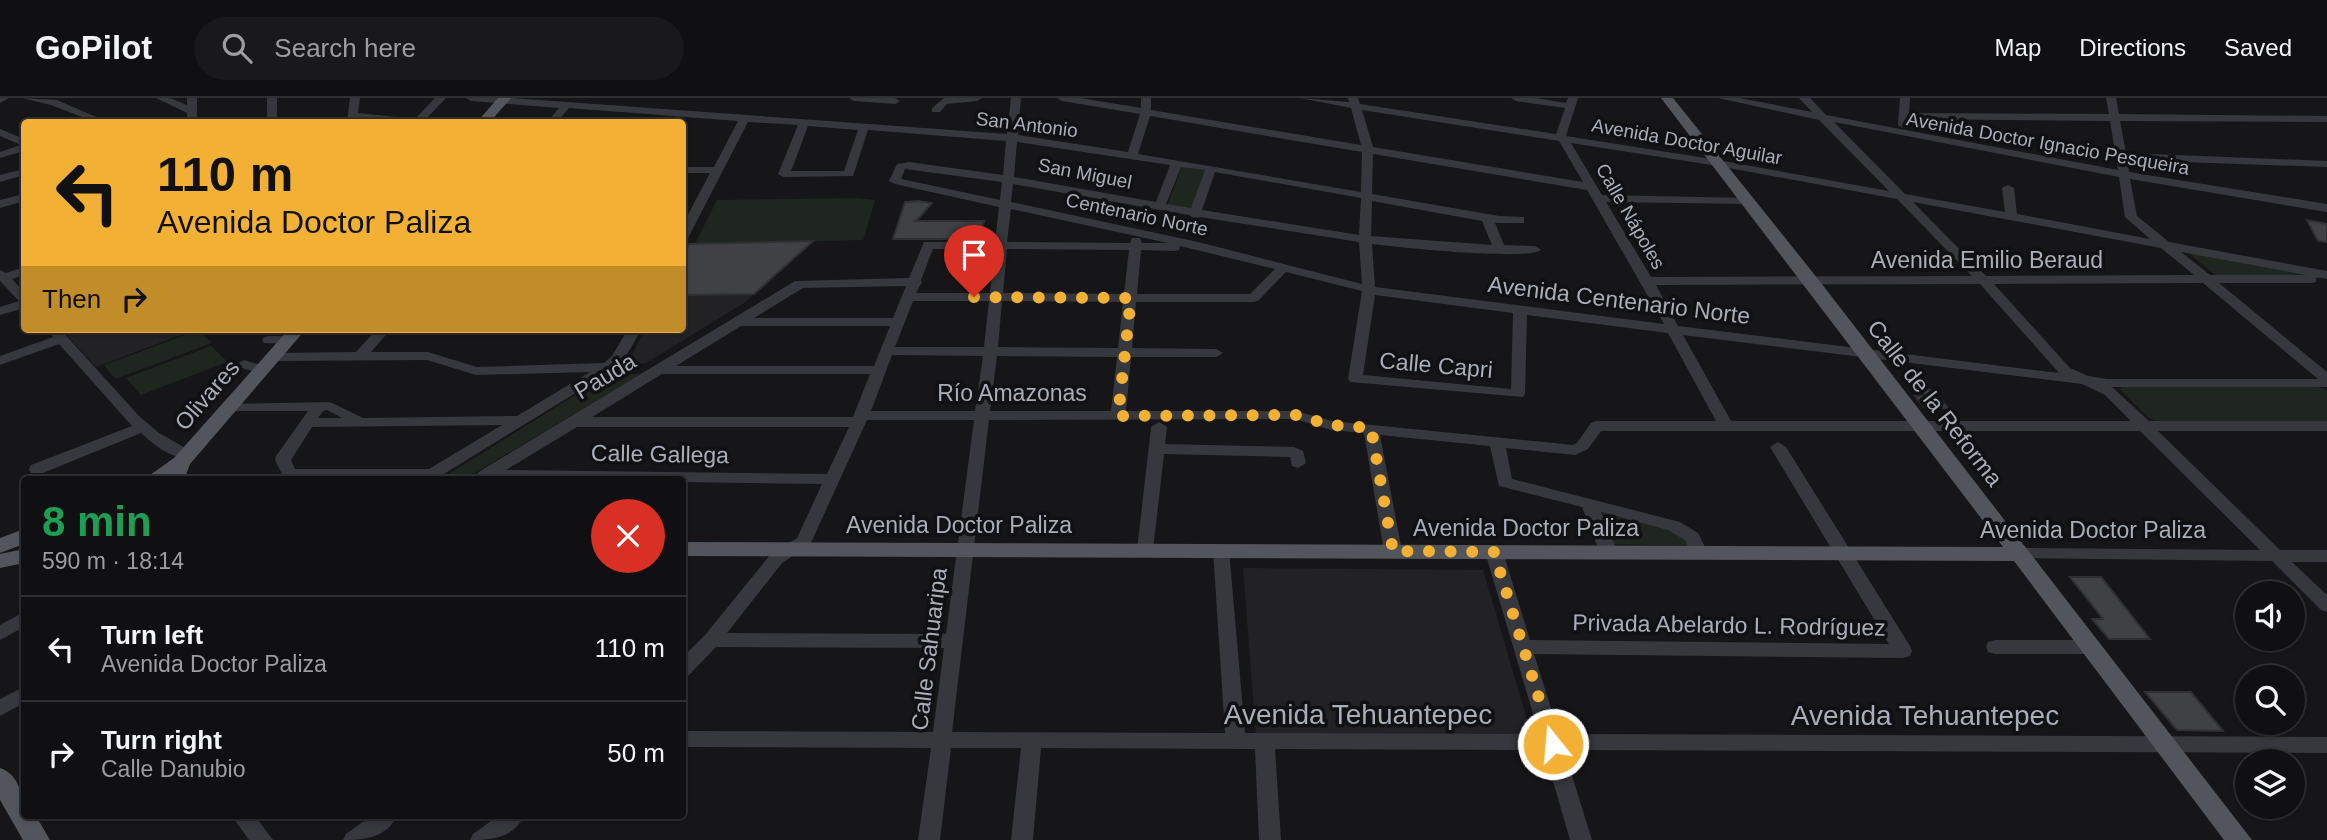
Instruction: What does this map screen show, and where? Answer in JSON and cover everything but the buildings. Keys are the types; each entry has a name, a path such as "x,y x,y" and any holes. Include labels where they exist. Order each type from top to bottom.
{"main road":[{"name":"Calle de la Reforma","path":"1667,98 1812,282 2239,840"},
{"path":"486,119 504,99"},
{"name":"Olivares","path":"160,476 181,465 278,347"},
{"path":"0,546 21,537"},
{"name":"Avenida Doctor Paliza","path":"686,550 2021,554"},
{"path":"0,561 21,556"},
{"path":"12,789 21,807"},
{"path":"27,819 37,840"}],"street":[{"path":"27,98 57,104 95,119"},
{"path":"161,98 192,117"},
{"path":"192,98 192,117"},
{"path":"272,98 272,119"},
{"path":"352,119 355,98"},
{"path":"420,119 441,98"},
{"name":"San Antonio","path":"471,98 626,109 684,118 745,118 1013,138 1177,162 1487,218"},
{"path":"854,98 895,102"},
{"path":"936,110 944,101 977,98"},
{"name":"Calle Sahuaripa","path":"929,840 990,353 1016,98"},
{"path":"1062,98 1368,150 1596,193 1749,201"},
{"path":"1132,155 1146,113 1146,98"},
{"name":"Avenida Doctor Aguilar","path":"1305,98 1354,102 1718,163 2327,277"},
{"path":"1516,98 1571,102 1561,136"},
{"name":"Avenida Doctor Ignacio Pesqueira","path":"1723,98 1901,135 2327,208"},
{"path":"1804,98 1984,281 2065,371 2110,392 2327,606"},
{"path":"1901,135 1905,98"},
{"path":"2111,98 2131,217 2327,381"},
{"path":"1354,102 1368,150 1366,195 1369,291"},
{"path":"554,119 566,105"},
{"path":"619,119 626,109"},
{"path":"1905,116 2327,119"},
{"path":"688,214 718,170 745,118"},
{"path":"804,123 784,172 787,175 849,174 864,127"},
{"path":"0,132 21,144"},
{"name":"Calle Nápoles","path":"1561,136 1647,281 1726,426"},
{"path":"0,155 21,147"},
{"path":"2120,156 2327,164"},
{"path":"1159,208 1177,162"},
{"name":"San Miguel","path":"896,184 901,166 905,165 1008,177 1280,230 1319,241 1368,239 1500,250 1535,250"},
{"path":"1195,215 1211,168"},
{"path":"686,170 718,170"},
{"path":"0,179 21,173"},
{"name":"Centenario Norte","path":"896,184 1198,246 1369,291"},
{"path":"2008,188 2011,218"},
{"path":"0,204 21,198"},
{"path":"1500,250 1487,218 1520,220"},
{"path":"1502,220 1517,250"},
{"path":"1118,416 1127,352 1137,233"},
{"path":"686,666 711,640 776,559 804,541 860,419 928,246 1136,249 1198,246"},
{"path":"910,297 1257,298 1284,267"},
{"path":"21,272 2,276 21,298"},
{"name":"Avenida Emilio Beraud","path":"1647,281 2327,277"},
{"name":"Pauda","path":"484,476 807,282 916,282"},
{"name":"Calle Capri","path":"1369,291 1353,375 1361,382 1518,394 1520,309"},
{"name":"Avenida Centenario Norte","path":"1369,291 2107,383 2327,381"},
{"path":"0,311 21,303"},
{"path":"737,322 900,322"},
{"path":"360,356 380,333"},
{"path":"428,476 608,367 618,358 633,333"},
{"path":"0,360 57,334 181,465"},
{"path":"244,364 278,347 360,356 428,356 476,371 608,367"},
{"path":"888,351 1216,353"},
{"path":"659,370 880,370"},
{"path":"319,406 283,460 289,474 380,476"},
{"path":"230,407 334,407 363,422"},
{"name":"Río Amazonas","path":"575,422 1296,415 1331,425 1497,442"},
{"path":"307,423 522,419"},
{"path":"1699,553 1692,537 1682,529 1505,482 1497,442 1575,450 1583,446 1592,429 1726,426 2327,426"},
{"path":"37,469 143,427"},
{"path":"1145,550 1159,427"},
{"path":"1371,428 1393,551"},
{"path":"1777,447 1842,553"},
{"path":"1156,449 1294,452 1298,454 1298,463"},
{"name":"Calle Gallega","path":"686,478 833,479"},
{"path":"1589,504 1609,553"},
{"path":"1221,550 1236,741"},
{"path":"1494,552 1581,840"},
{"name":"Privada Abelardo L. Rodríguez","path":"1524,647 1903,651 1842,553"},
{"name":"Avenida Doctor Paliza","path":"2021,554 2327,556"},
{"path":"0,633 21,621"},
{"path":"711,640 952,641"},
{"path":"1995,647 2092,647"},
{"path":"0,708 21,696"},
{"name":"Avenida Tehuantepec","path":"686,740 2327,745"},
{"path":"1022,840 1031,741"},
{"path":"1265,742 1270,840"},
{"path":"245,819 262,840"},
{"path":"354,840 382,819"},
{"path":"481,840 509,819"}],"shaded area":[{"path":"1182,166 1205,170 1192,211 1167,206"},
{"path":"717,200 875,200 863,240 695,244"},
{"path":"2185,250 2327,278 2220,279"},
{"path":"754,294 744,303 646,363 628,363 643,333 686,333 686,295"},
{"path":"65,333 186,333 96,367"},
{"path":"191,333 202,333 212,343 115,379 104,365"},
{"path":"211,346 227,362 141,395 126,378"},
{"path":"609,374 641,374 469,476 445,476"},
{"path":"2318,387 2327,390 2327,422 2161,423 2150,419 2119,389"},
{"path":"1602,513 1680,532 1691,546 1611,544"},
{"path":"1243,568 1483,570 1532,736 1256,735"}],"route":[{"path":"974,297 1131,298 1118,416 1296,415 1331,425 1371,428 1393,551 1494,552 1553,744"}]}
